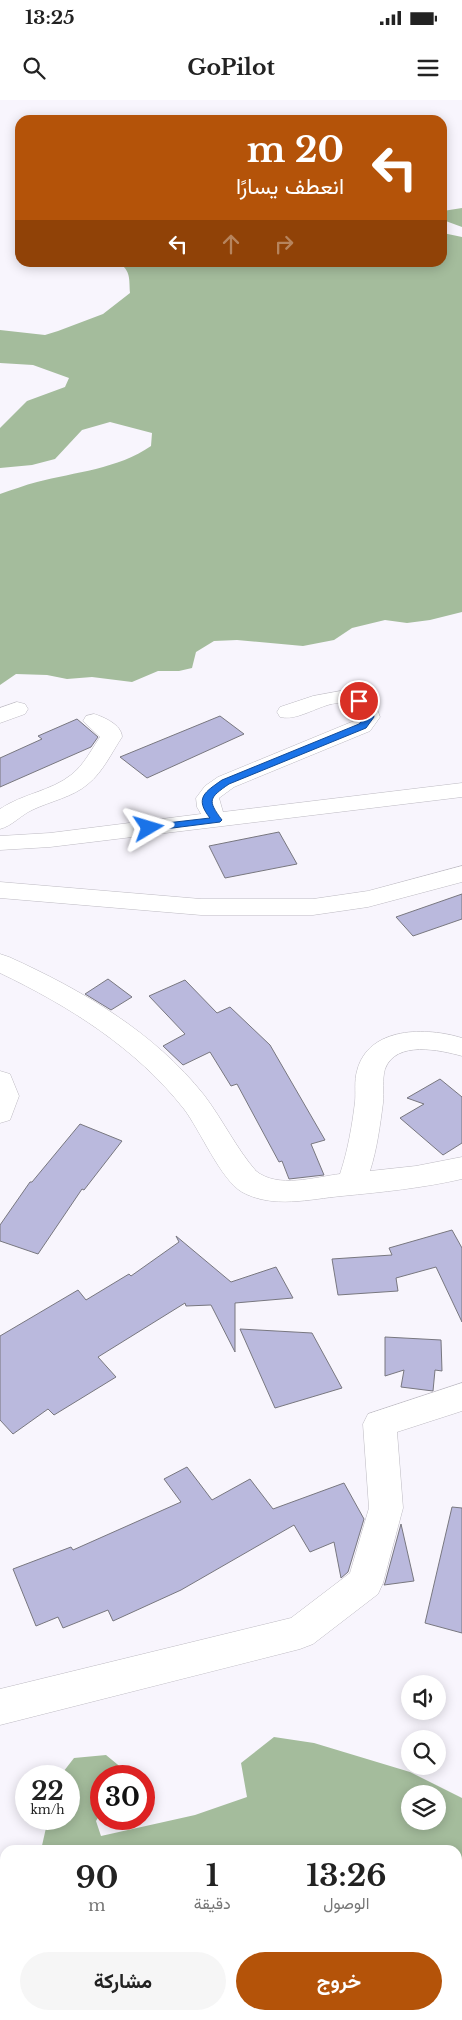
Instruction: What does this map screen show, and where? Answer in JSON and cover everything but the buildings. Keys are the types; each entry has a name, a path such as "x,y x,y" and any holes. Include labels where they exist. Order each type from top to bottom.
{"street":[{"path":"217,820 208,809 206,801 209,794 216,788 226,782 362,726 369,717 369,711 364,705 352,698 342,696 331,697 288,712"},
{"path":"94,721 111,733 111,737 80,779 4,817 1,836 50,840 462,790"},
{"path":"0,890 201,907 313,907 368,898 462,874"},
{"path":"0,963 77,1001 137,1044 173,1078 200,1109 230,1157 250,1183 269,1190 297,1190 416,1178 462,1168"},
{"path":"351,1184 360,1163 371,1070 381,1055 390,1047 409,1042 434,1040 462,1047"},
{"path":"0,1081 4,1096 0,1113"},
{"path":"0,1707 300,1632 365,1583 386,1508 380,1424 462,1397"}],"green space":[{"path":"462,208 462,227 447,221 447,210"},
{"path":"447,234 462,237 462,612 430,620 407,623 385,620 352,628 334,640 303,646 237,640 214,641 196,652 192,668 179,671 158,671 132,682 92,677 67,679 47,675 16,674 0,685 0,494 32,483 96,469 125,460 151,446 152,433 110,422 82,430 55,459 32,465 0,468 0,428 27,401 65,387 69,378 33,365 0,363 0,330 45,335 103,314 130,293 124,267 447,267"},
{"path":"274,1737 314,1743 401,1769 401,1775 416,1775 436,1785 401,1785 401,1830 446,1830 446,1790 462,1798 462,1845 42,1845 46,1830 80,1830 80,1765 69,1765 74,1758 106,1755 118,1765 90,1765 90,1830 99,1830 101,1836 128,1830 155,1830 155,1824 195,1815 247,1797 241,1763"}],"route":[{"path":"149,828 217,820 208,809 206,801 209,794 216,788 226,782 362,726 369,717 369,711 359,701"}]}
